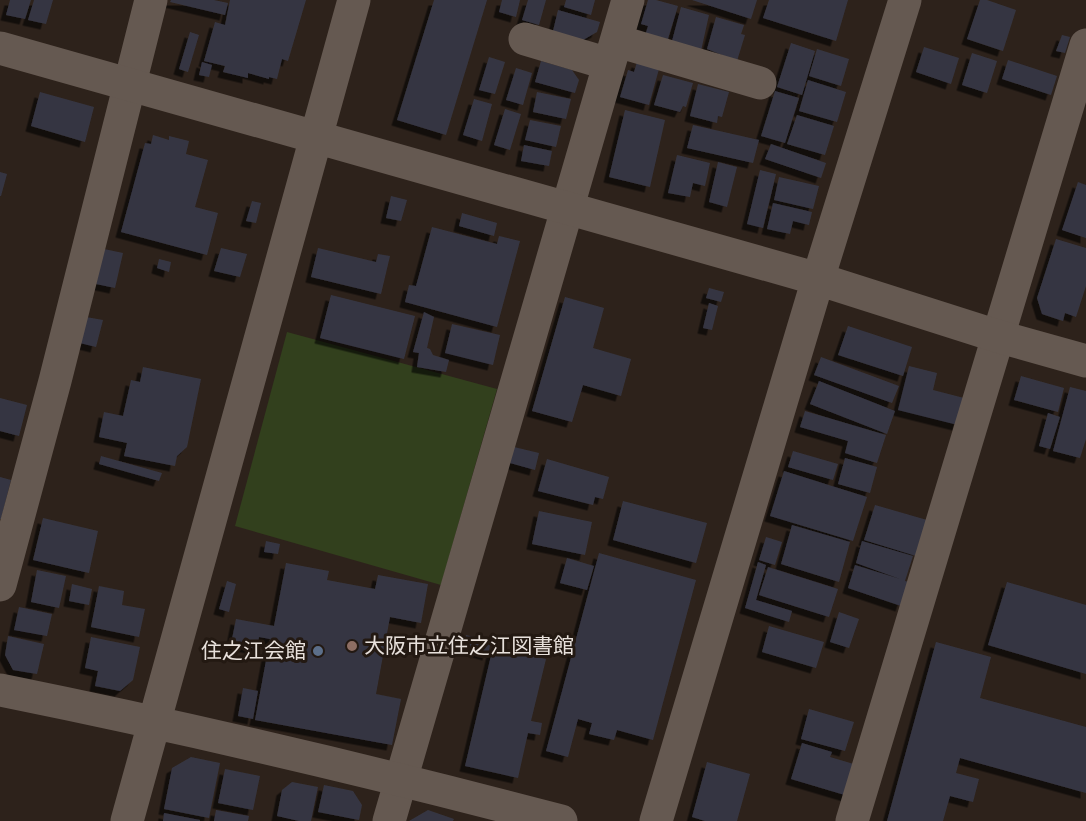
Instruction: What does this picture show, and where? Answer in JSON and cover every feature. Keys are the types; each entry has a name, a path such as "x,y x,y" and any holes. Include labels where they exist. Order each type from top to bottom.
{"street":[{"path":"0,585 56,381 151,0"},
{"path":"127,821 354,0"},
{"path":"389,821 628,0"},
{"path":"656,821 818,279 905,0"},
{"path":"525,39 613,52 760,83"},
{"path":"852,821 1086,45"},
{"path":"0,48 818,279 997,336 1086,361"},
{"path":"0,690 155,722 402,779 561,821"}],"green space":[{"path":"287,332 497,389 441,585 235,526"}],"building":[{"path":"10,0 31,0 25,19 6,15"},
{"path":"34,0 53,0 46,24 28,20"},
{"path":"171,0 214,0 228,3 225,15 170,2"},
{"path":"230,0 306,0 288,61 282,59 277,79 248,73 248,78 223,72 225,66 204,61 215,22 225,25"},
{"path":"434,0 487,0 446,135 397,120"},
{"path":"502,0 520,0 516,17 499,12"},
{"path":"528,0 546,0 539,25 522,20"},
{"path":"566,0 595,0 591,15 564,7"},
{"path":"648,0 678,6 667,42 645,36 648,26 641,24"},
{"path":"692,0 757,0 751,19"},
{"path":"769,0 848,0 836,41 763,18"},
{"path":"980,0 987,0 1016,10 1003,51 967,39"},
{"path":"681,7 709,15 701,51 672,41"},
{"path":"558,10 600,22 597,32 583,40 553,31"},
{"path":"716,17 744,25 741,34 745,35 737,61 707,49"},
{"path":"190,32 199,35 188,72 179,69"},
{"path":"1062,35 1070,37 1065,53 1056,51"},
{"path":"791,43 815,51 802,95 777,87"},
{"path":"924,47 959,58 951,84 916,72"},
{"path":"817,49 849,59 841,86 809,76"},
{"path":"972,53 997,61 987,93 962,85"},
{"path":"489,57 505,62 495,94 479,90"},
{"path":"1008,60 1057,76 1051,95 1002,79"},
{"path":"541,61 572,70 579,80 575,93 535,82"},
{"path":"202,62 212,65 209,77 199,75"},
{"path":"637,62 659,69 649,105 620,97 628,70 634,72"},
{"path":"516,68 532,73 523,105 506,100"},
{"path":"663,75 693,83 686,107 683,106 680,112 654,105"},
{"path":"808,80 846,92 837,122 799,111"},
{"path":"698,84 729,92 722,117 718,116 717,123 690,116"},
{"path":"775,91 799,98 785,143 761,136"},
{"path":"40,92 94,107 85,142 31,126"},
{"path":"537,92 571,99 566,119 533,112"},
{"path":"474,99 492,104 482,141 463,135"},
{"path":"505,109 521,114 510,150 494,145"},
{"path":"625,110 665,120 650,187 609,177"},
{"path":"797,115 834,126 825,155 787,144"},
{"path":"530,120 561,126 556,147 525,140"},
{"path":"693,125 759,140 753,163 687,148"},
{"path":"153,135 169,140 169,136 189,141 186,154 208,160 195,207 218,213 207,255 121,232 145,143 151,144"},
{"path":"771,144 826,163 821,178 765,159"},
{"path":"524,145 552,151 549,166 521,161"},
{"path":"677,155 710,163 705,186 693,183 690,197 668,193"},
{"path":"718,162 737,167 727,207 709,202"},
{"path":"760,170 776,174 763,228 747,224"},
{"path":"0,172 7,174 1,196 0,196"},
{"path":"779,177 819,186 813,209 774,200"},
{"path":"1078,182 1086,185 1086,238 1062,230"},
{"path":"391,196 407,200 401,221 386,218"},
{"path":"252,201 261,203 256,223 246,221"},
{"path":"773,203 812,212 809,225 793,221 790,234 767,229"},
{"path":"462,213 497,223 494,236 459,226"},
{"path":"432,227 497,244 499,236 520,241 497,327 405,302 409,285 416,286"},
{"path":"1056,239 1086,248 1086,286 1076,317 1065,313 1063,321 1042,314 1037,298"},
{"path":"221,248 247,254 240,277 214,271"},
{"path":"318,248 376,262 378,254 390,256 381,294 311,277"},
{"path":"104,249 123,253 115,288 96,284"},
{"path":"159,259 171,262 169,272 157,268"},
{"path":"709,288 724,292 721,302 706,298"},
{"path":"331,295 415,316 404,359 320,338"},
{"path":"565,297 604,308 593,348 631,359 621,396 583,385 572,422 532,411"},
{"path":"709,303 718,306 712,330 703,328"},
{"path":"424,312 434,317 427,348 433,355 449,360 446,372 417,367 419,353 413,352"},
{"path":"86,317 103,320 96,347 80,343"},
{"path":"452,324 500,335 493,365 445,353"},
{"path":"848,326 912,347 903,376 838,355"},
{"path":"821,357 899,386 892,403 814,375"},
{"path":"909,366 937,373 933,390 964,398 958,425 898,410"},
{"path":"143,367 201,379 187,447 177,456 175,466 124,456 127,443 99,437 104,412 123,416 131,380 140,382"},
{"path":"1021,376 1064,388 1058,412 1014,400"},
{"path":"819,381 895,411 887,434 810,404"},
{"path":"1070,387 1086,391 1086,439 1080,458 1053,451"},
{"path":"0,398 27,405 19,436 0,431"},
{"path":"805,411 886,435 877,463 845,453 848,441 800,427"},
{"path":"1048,413 1060,417 1050,449 1039,446"},
{"path":"514,447 539,453 535,470 510,463"},
{"path":"793,451 838,464 833,480 788,467"},
{"path":"101,456 162,473 159,481 99,464"},
{"path":"845,458 877,467 870,493 838,484"},
{"path":"547,459 609,477 603,499 595,497 593,505 538,491"},
{"path":"784,471 867,497 853,541 770,516"},
{"path":"0,477 11,480 1,519 0,519"},
{"path":"623,501 707,523 696,563 613,540"},
{"path":"875,505 927,520 916,556 864,540"},
{"path":"539,511 592,522 585,555 532,544"},
{"path":"43,518 98,531 89,573 33,560"},
{"path":"792,525 850,542 839,582 781,564"},
{"path":"766,537 782,542 775,565 759,560"},
{"path":"266,541 280,544 278,554 264,552"},
{"path":"862,541 913,556 905,581 909,582 901,606 848,588 855,565 900,579 856,563"},
{"path":"599,553 696,580 653,740 617,730 614,740 589,734 592,723 578,719 568,757 546,751"},
{"path":"567,558 594,566 587,590 560,583"},
{"path":"758,562 766,565 756,600 792,611 789,622 745,608"},
{"path":"286,563 329,571 327,580 375,589 378,575 428,584 421,623 390,617 376,694 401,699 392,745 255,720 270,639 259,637 257,649 231,644 236,619 274,626"},
{"path":"768,567 838,589 829,617 759,595"},
{"path":"37,570 66,576 59,608 31,602"},
{"path":"227,581 236,584 229,612 219,609"},
{"path":"1007,582 1086,605 1086,674 988,645"},
{"path":"72,584 92,589 89,605 69,601"},
{"path":"99,586 124,591 122,605 145,609 139,637 91,627"},
{"path":"19,607 52,614 47,636 14,630"},
{"path":"839,612 859,619 849,648 830,642"},
{"path":"769,626 824,642 816,668 762,652"},
{"path":"466,635 491,641 488,655 463,648"},
{"path":"8,636 44,644 37,674 13,670 5,655"},
{"path":"91,637 140,647 133,680 120,691 95,686 98,671 85,668"},
{"path":"936,642 991,657 980,698 1086,727 1086,793 960,758 956,773 979,779 973,802 950,796 943,821 887,821"},
{"path":"493,647 546,659 531,721 542,723 540,735 528,733 518,778 465,766"},
{"path":"243,688 258,691 253,719 238,716"},
{"path":"809,709 854,722 845,751 801,739"},
{"path":"802,743 832,752 830,757 857,765 848,796 791,779"},
{"path":"191,757 220,763 209,818 164,809 172,768"},
{"path":"707,762 750,774 737,821 705,821 692,817"},
{"path":"225,769 260,776 253,810 218,803"},
{"path":"292,782 318,787 311,821 277,816 282,790"},
{"path":"324,785 353,791 362,805 359,820 318,812"},
{"path":"216,810 249,816 248,821 214,821"},
{"path":"428,810 454,819 453,821 409,821"},
{"path":"164,813 200,820 200,821 163,821"}],"place":[{"name":"大阪市立住之江図書館","path":"352,646"},
{"name":"住之江会館","path":"318,651"}]}
